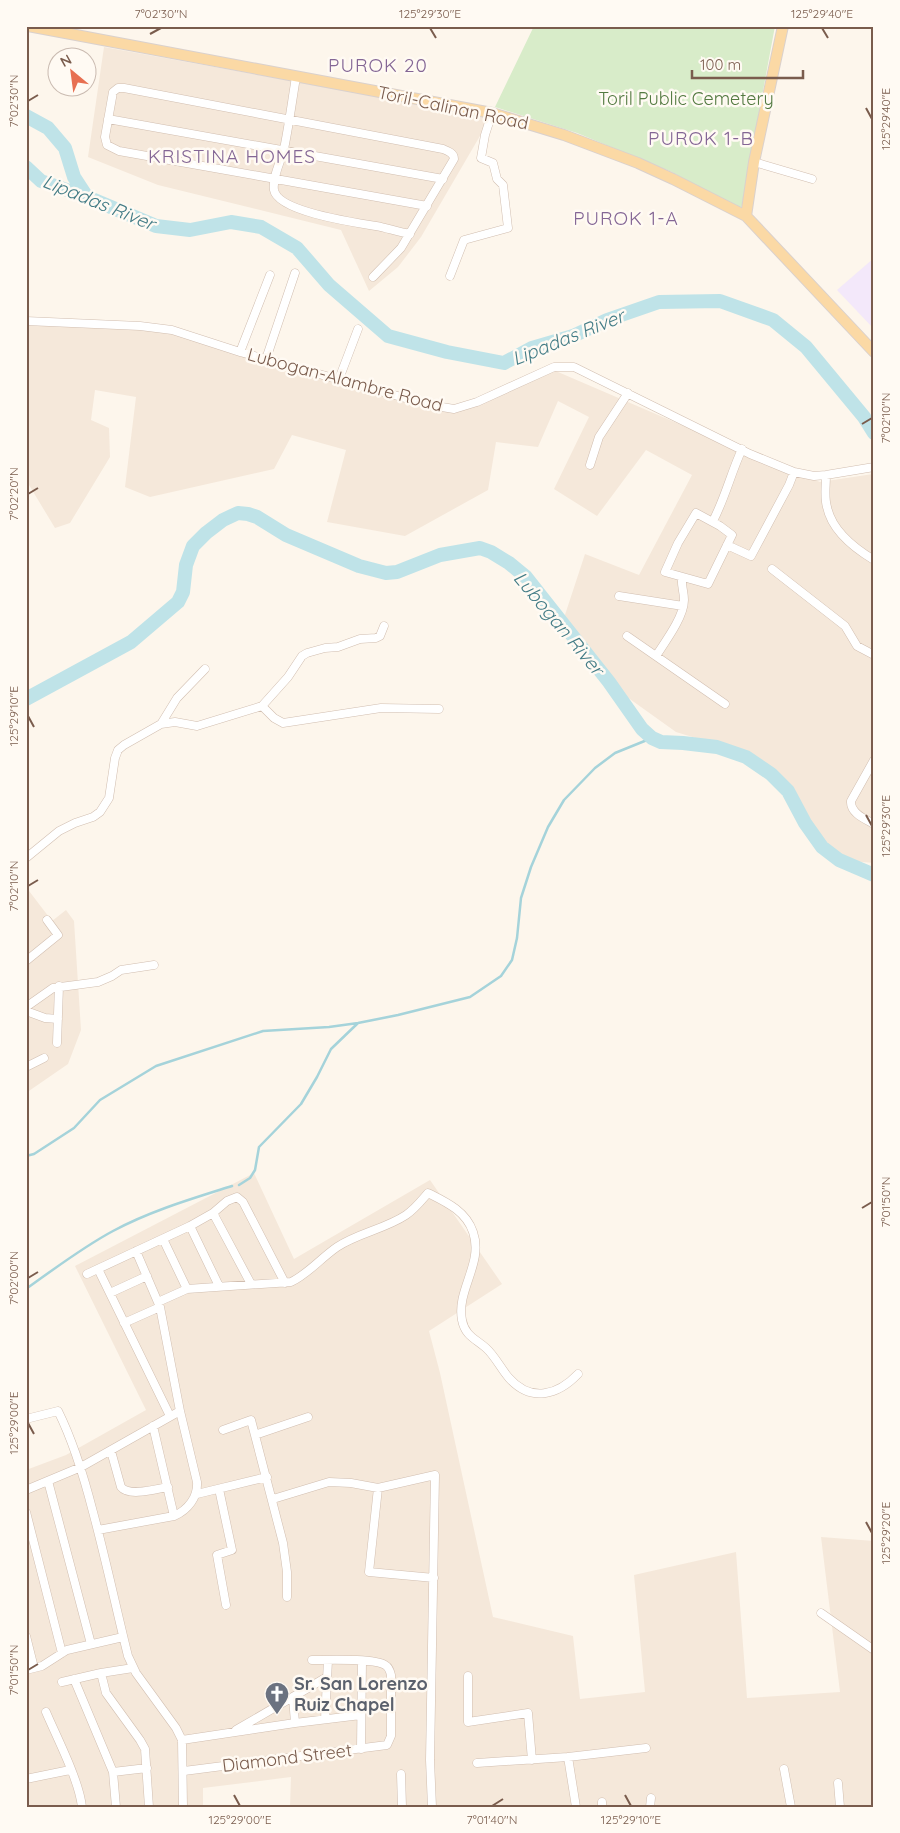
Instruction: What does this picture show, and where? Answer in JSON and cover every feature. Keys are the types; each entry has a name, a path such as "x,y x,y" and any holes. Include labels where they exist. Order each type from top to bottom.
{"main road":[{"name":"Toril-Calinan Road","path":"28,26 492,113 564,136 638,164 673,178 746,216 874,352"},
{"path":"746,216 754,162 783,26"}],"street":[{"path":"296,77 290,120 274,190 277,195 285,201 322,217 377,226 410,234"},
{"path":"373,277 401,248 454,160 453,155 443,149 118,88 113,92 104,137 105,143 119,151 426,206"},
{"path":"450,276 464,240 508,228 503,185 497,179 493,163 481,158 485,135 492,113"},
{"path":"108,119 442,179"},
{"path":"754,162 812,179"},
{"path":"266,359 295,273"},
{"path":"240,352 270,275"},
{"name":"Lubogan-Alambre Road","path":"26,321 172,330 240,352 430,405 454,409 486,398 554,367 563,366 584,370 742,449 794,472 826,476 873,467"},
{"path":"339,379 358,329"},
{"path":"590,465 599,437 628,393"},
{"path":"713,521 723,501 742,449"},
{"path":"727,544 751,556 794,472"},
{"path":"826,476 827,506 834,525 851,543 874,560"},
{"path":"696,513 713,521 732,535 708,584 665,572 685,529 696,513"},
{"path":"772,569 844,626 857,646 874,655"},
{"path":"656,656 671,632 683,606 682,577"},
{"path":"619,596 683,606"},
{"path":"26,858 59,831 93,817 100,812 109,798 113,765 118,750 124,745 161,724 175,722 198,726 262,706 288,677 302,656 360,639 376,638 380,636 384,626"},
{"path":"627,636 725,704"},
{"path":"161,724 177,698 205,669"},
{"path":"262,706 274,718 283,723 381,708 439,709"},
{"path":"874,760 850,805 854,812 874,824"},
{"path":"26,960 58,935 47,920"},
{"path":"26,1007 48,990 59,986 98,982 121,970 154,965"},
{"path":"57,1043 59,986"},
{"path":"26,1011 45,1018 58,1019"},
{"path":"26,1067 44,1058"},
{"path":"124,1323 187,1289 285,1283 300,1277 349,1240 405,1216 428,1193 457,1209 468,1222 473,1232 476,1245 474,1261 461,1298 462,1321 469,1336 486,1348 509,1379 520,1387 532,1392 546,1393 556,1391 568,1384 578,1374"},
{"path":"87,1274 190,1226 213,1213 232,1198 240,1199 285,1283"},
{"path":"213,1213 251,1284"},
{"path":"190,1226 219,1286"},
{"path":"163,1239 187,1289"},
{"path":"98,1530 174,1516 185,1510 197,1494 198,1482 180,1411 159,1304 136,1252"},
{"path":"98,1269 170,1416"},
{"path":"110,1293 147,1276"},
{"path":"26,1419 58,1411 71,1438 98,1530 123,1637 133,1668 176,1728 182,1740 184,1771 183,1807"},
{"path":"26,1490 81,1467 180,1411"},
{"path":"256,1435 308,1418"},
{"path":"223,1430 252,1420 286,1556 287,1597"},
{"path":"153,1426 174,1516"},
{"path":"111,1451 121,1487 125,1491 132,1492 168,1487"},
{"path":"273,1499 334,1482 351,1482 378,1488 435,1475 430,1751 432,1807"},
{"path":"197,1494 267,1477"},
{"path":"48,1482 91,1644"},
{"path":"378,1488 369,1572 434,1578"},
{"path":"219,1489 232,1550 217,1555 226,1605"},
{"path":"26,1512 62,1653"},
{"path":"821,1613 874,1650"},
{"path":"26,1637 30,1669 49,1662 67,1650 123,1637"},
{"path":"312,1660 362,1661 361,1749"},
{"path":"325,1719 328,1660"},
{"name":"Diamond Street","path":"184,1771 384,1746 389,1743 391,1736 390,1671 386,1665 381,1663 362,1661"},
{"path":"62,1682 133,1668"},
{"path":"100,1673 106,1693 143,1744 147,1768 148,1807"},
{"path":"468,1676 468,1722 528,1713 532,1760"},
{"path":"232,1733 328,1677"},
{"path":"74,1679 113,1772 116,1807"},
{"path":"293,1697 295,1723"},
{"path":"46,1712 70,1770 82,1807"},
{"path":"182,1740 361,1715"},
{"path":"478,1764 646,1748"},
{"path":"568,1756 576,1807"},
{"path":"113,1772 147,1768"},
{"path":"784,1769 791,1807"},
{"path":"26,1778 70,1770"},
{"path":"401,1774 402,1807"},
{"path":"838,1783 840,1807"},
{"path":"650,1807 651,1798"}],"shaded area":[{"path":"104,47 491,117 421,237 398,267 369,291 341,230 158,185 88,157"},
{"path":"874,258 874,329 837,290"},
{"path":"26,320 173,332 451,411 551,369 749,454 820,482 873,474 874,863 839,860 758,757 676,732 599,677 561,627 585,554 639,575 692,475 646,450 597,516 554,489 589,417 558,401 538,447 496,442 488,490 405,536 327,522 346,450 292,435 274,469 150,497 125,487 136,397 95,390 91,420 109,428 110,457 70,523 55,528 26,480"},
{"path":"26,887 52,921 66,910 74,921 81,1030 68,1064 26,1093"},
{"path":"254,1173 294,1259 430,1180 502,1284 429,1331 440,1373 493,1617 573,1636 580,1699 645,1692 634,1575 736,1552 747,1698 840,1692 821,1537 874,1541 874,1807 290,1807 291,1777 203,1788 203,1807 26,1807 26,1470 66,1455 146,1410 75,1266"}],"green space":[{"name":"Toril Public Cemetery","path":"534,26 775,26 741,210 672,172 577,133 495,107"}],"water":[{"path":"839,860 874,870 874,882"}],"waterway":[{"path":"26,116 48,128 65,148 74,177 87,197"},
{"name":"Lipadas River","path":"26,167 41,181 87,197 156,226 190,230 231,222 261,227 297,248 329,285 388,336 447,352 504,363 532,348 573,336 607,320 659,302 720,301 773,320 806,347 864,417 874,433"},
{"name":"Lubogan River","path":"26,699 131,642 178,602 183,592 186,565 193,546 223,520 238,513 257,517 286,535 359,566 386,573 397,572 440,555 480,548 491,552 509,563 526,577 609,682 642,729 652,738 661,742 717,747 746,757 771,774 788,791 805,823 822,847 839,860 874,875"},
{"path":"26,1156 34,1154 74,1128 100,1100 156,1066 263,1031 329,1027 358,1023 470,997 501,976 512,960 517,938 521,898 531,867 548,827 564,800 595,768 615,753 652,738"},
{"path":"239,1185 250,1178 255,1170 259,1147 301,1104 331,1049 358,1023"},
{"path":"26,1289 69,1258 113,1231 141,1217 232,1186"}],"place":[{"name":"Sr. San Lorenzo Ruiz Chapel","path":"277,1715"}],"district":[{"name":"PUROK 20","path":"378,65"},
{"name":"PUROK 1-B","path":"701,138"},
{"name":"KRISTINA HOMES","path":"232,156"},
{"name":"PUROK 1-A","path":"626,218"}]}
